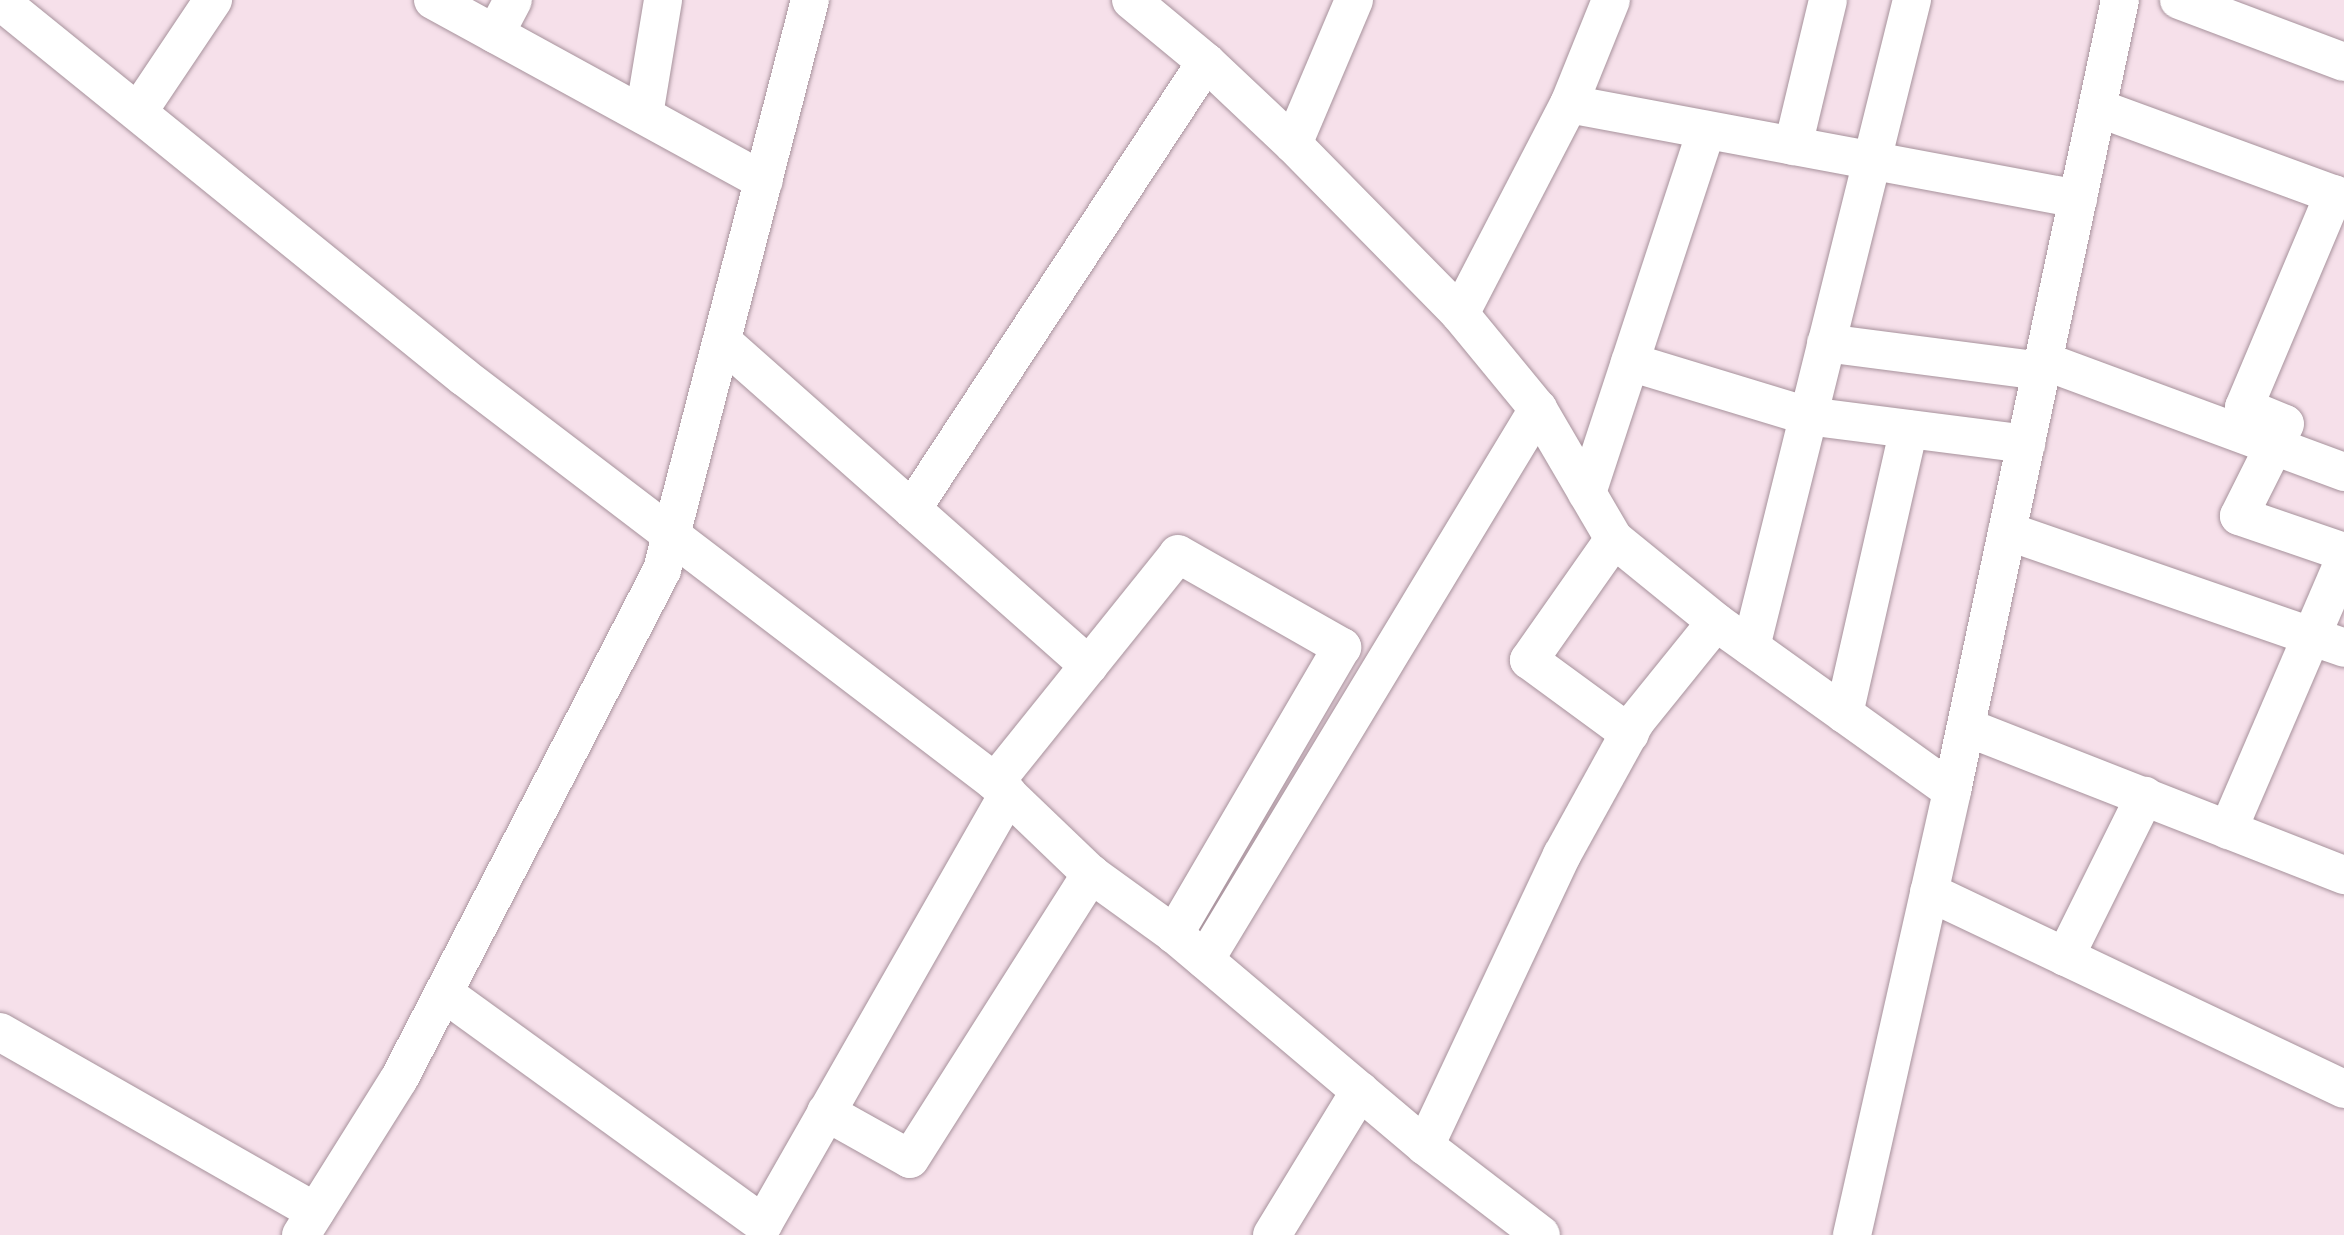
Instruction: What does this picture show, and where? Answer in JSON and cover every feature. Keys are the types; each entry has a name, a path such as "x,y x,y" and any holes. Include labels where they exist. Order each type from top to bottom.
{"street":[{"path":"138,112 213,0"},
{"path":"433,0 764,180"},
{"path":"495,34 513,0"},
{"path":"644,115 663,0"},
{"path":"0,1032 308,1224 400,1079 662,570 810,0"},
{"path":"1130,0 1206,62 1293,144 1460,314 1538,409 1614,539 1716,622 1952,791"},
{"path":"1293,144 1354,0"},
{"path":"1460,314 1569,104 1611,0"},
{"path":"1793,146 1828,0"},
{"path":"1751,648 1912,0"},
{"path":"1852,1235 1966,727 2120,0"},
{"path":"2179,0 2344,62"},
{"path":"0,1 464,377 1002,788 1091,874 1174,934 1425,1146 1541,1235"},
{"path":"912,509 1206,62"},
{"path":"1569,104 2078,199"},
{"path":"2098,108 2339,196 2244,407 2285,424 2239,516 2344,552"},
{"path":"1587,493 1706,130"},
{"path":"722,341 1089,666"},
{"path":"1826,343 2043,366 2344,472"},
{"path":"1630,362 1808,416 2026,444"},
{"path":"1205,960 1538,409"},
{"path":"1844,714 1909,429"},
{"path":"2007,531 2328,643"},
{"path":"1614,539 1529,660 1630,734"},
{"path":"444,993 763,1224 1002,788 1089,666 1178,554 1342,647 1174,934"},
{"path":"2228,830 2328,643 2344,561"},
{"path":"1425,1146 1562,855 1636,721 1716,622"},
{"path":"1966,727 2344,875"},
{"path":"2065,957 2145,796"},
{"path":"826,1112 910,1159 1091,874"},
{"path":"1929,892 2344,1089"},
{"path":"1272,1235 1360,1091"}]}
